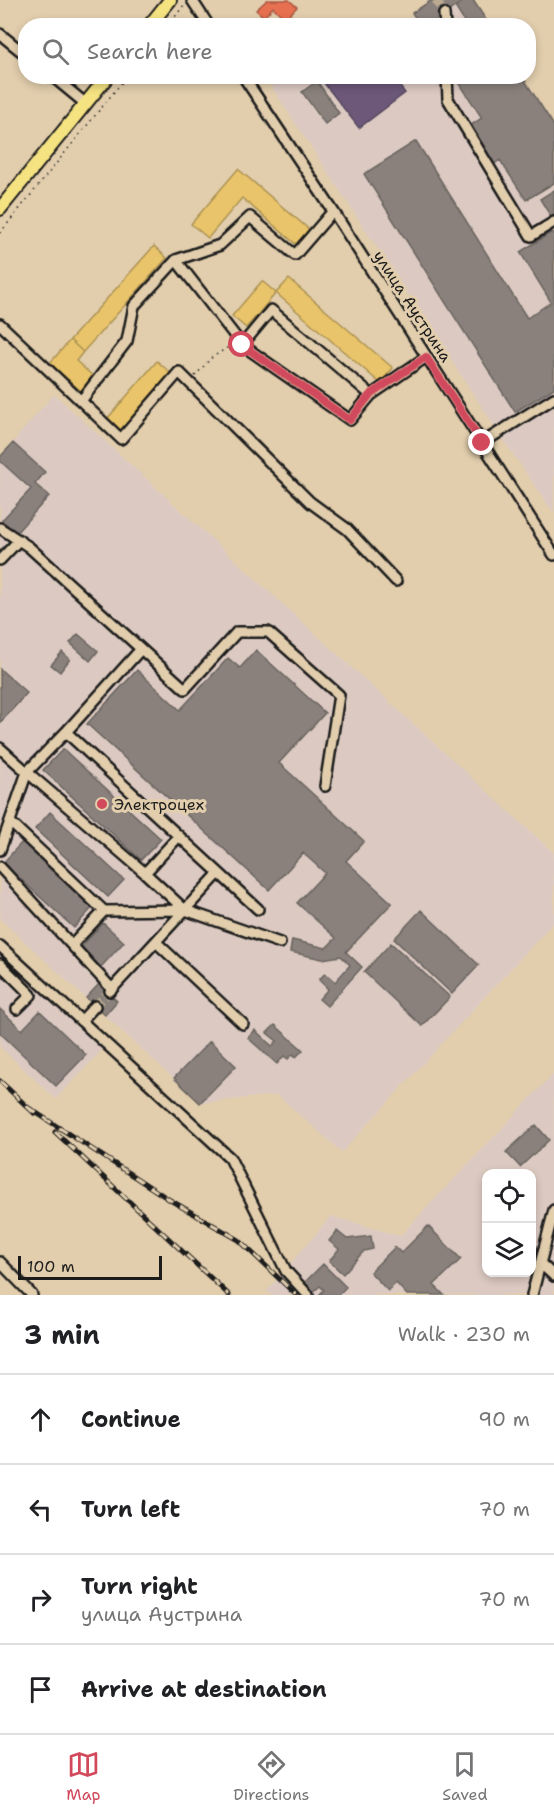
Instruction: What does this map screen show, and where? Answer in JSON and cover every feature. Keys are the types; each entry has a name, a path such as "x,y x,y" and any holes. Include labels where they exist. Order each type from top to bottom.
{"main road":[{"path":"155,18 168,1"},
{"path":"0,209 102,84"}],"street":[{"path":"190,0 203,18"},
{"path":"444,14 444,18"},
{"path":"0,34 18,49"},
{"path":"62,84 86,104"},
{"name":"улица Аустрина","path":"248,84 554,555"},
{"path":"447,84 448,99 531,236 554,222"},
{"path":"81,401 127,341 134,306 176,260 220,245 250,217 296,255 333,212"},
{"path":"176,260 240,343 350,420 370,395 426,357"},
{"path":"240,343 271,310 370,395"},
{"path":"0,324 121,439 179,372 310,502 347,529 396,581"},
{"path":"482,443 554,398"},
{"path":"0,528 29,547 185,689 237,632 268,632 339,695 325,786"},
{"path":"0,560 18,540"},
{"path":"0,850 27,772 141,649"},
{"path":"66,732 258,909"},
{"path":"0,748 185,910"},
{"path":"10,822 104,911 185,910 280,943"},
{"path":"145,873 179,836"},
{"path":"0,867 72,945 110,991 219,873"},
{"path":"72,945 104,911"},
{"path":"156,942 243,1024"},
{"path":"0,946 230,1158 286,1271 308,1295"},
{"path":"0,964 31,995 17,1009"},
{"path":"81,1021 95,1006"},
{"path":"532,1295 554,1210"},
{"path":"0,1262 32,1295"},
{"path":"540,1263 554,1276"}],"path":[{"path":"175,18 190,0"},
{"path":"0,233 121,84"},
{"path":"189,382 211,358 240,343"}],"shaded area":[{"path":"433,0 473,0 485,18 409,18"},
{"path":"270,84 527,84 554,126 554,513 510,450"},
{"path":"54,394 554,853 554,922 342,1152 277,1095 200,1103 0,919 0,457"},
{"path":"0,952 103,1049 56,1099 0,1047"},
{"path":"554,1073 554,1295 271,1295 267,1291 331,1216 400,1236"}],"building: Homes":[{"path":"238,169 311,231 298,246 242,198 208,238 191,224"},
{"path":"154,246 167,258 83,352 70,340"},
{"path":"289,279 393,368 380,383 276,293"},
{"path":"262,281 276,293 246,328 232,316"},
{"path":"70,340 83,352 76,361 94,377 81,391 50,363"},
{"path":"157,361 172,374 122,432 107,419"}],"building: Shops":[{"path":"267,0 289,0 297,7 286,18 273,7 264,17 256,10"}],"building: Offices":[{"path":"325,84 398,84 405,93 359,128"}],"building: Industry":[{"path":"432,0 465,0 439,18 416,18 412,13"},
{"path":"465,0 473,0 485,18 462,18 455,7"},
{"path":"313,84 319,84 339,113 325,124 302,92"},
{"path":"460,84 527,84 554,126 554,183 526,200 500,160 493,165 468,127 482,118"},
{"path":"416,141 527,318 551,302 520,252 552,232 554,233 554,388 515,412 364,174"},
{"path":"554,190 554,215 551,217 540,199"},
{"path":"13,443 45,472 35,484 49,496 16,533 2,520 31,489 0,461 0,457"},
{"path":"78,634 98,651 90,661 70,643"},
{"path":"256,650 325,713 279,763 364,841 346,861 392,903 346,952 362,967 327,1006 319,999 328,989 319,980 325,973 335,982 350,965 341,956 322,959 290,952 292,940 326,948 336,938 297,903 325,873 303,853 269,890 87,724 137,670 180,710 228,658 240,668"},
{"path":"62,652 70,659 60,672 51,665"},
{"path":"0,669 27,693 0,723"},
{"name":"Электроцех","path":"63,749 161,839 141,860 43,770"},
{"path":"50,812 124,880 108,897 35,829"},
{"path":"22,842 92,908 74,928 3,863"},
{"path":"421,910 479,965 452,994 394,939"},
{"path":"103,923 124,942 100,968 79,949"},
{"path":"391,943 450,997 422,1026 364,972"},
{"path":"99,984 117,1001 105,1015 86,998"},
{"path":"0,1009 22,1030 40,1011 86,1055 56,1086 0,1033"},
{"path":"275,1025 303,1050 296,1057 293,1054 288,1059 284,1056 277,1064 248,1038 255,1030 272,1046 277,1041 267,1033"},
{"path":"210,1041 236,1066 200,1103 174,1078"},
{"path":"536,1125 549,1140 520,1167 506,1152"},
{"path":"428,1226 461,1259 434,1285 444,1295 407,1295 396,1283 388,1291 370,1272 395,1247 401,1253"},
{"path":"337,1231 347,1239 371,1236 373,1249 364,1251 343,1274 329,1261 339,1249 329,1241"},
{"path":"323,1264 346,1287 338,1295 319,1295 324,1290 320,1286 312,1293 303,1284"}],"tunnel":[{"path":"436,0 444,14"},
{"path":"95,1006 108,993"}],"railway":[{"path":"0,1081 35,1114"},
{"path":"29,1108 170,1200 239,1240 296,1295"},
{"path":"55,1132 229,1295"}],"place":[{"name":"Электроцех","path":"102,804"}],"route":[{"path":"242,345 350,420 370,395 426,357 482,443"}]}
